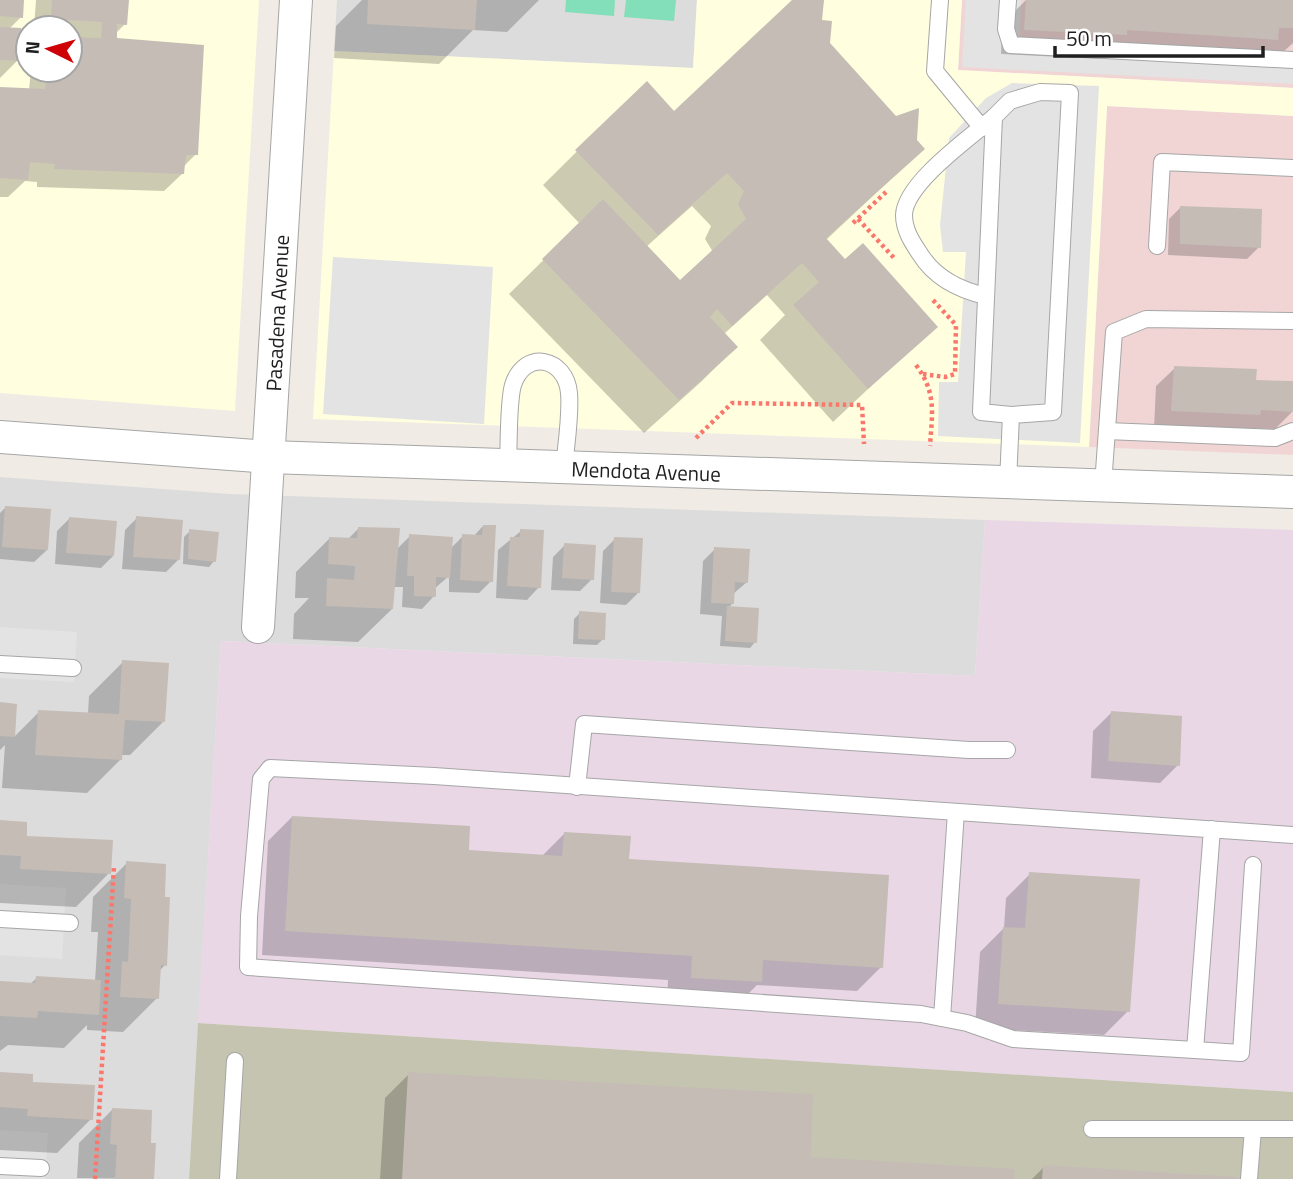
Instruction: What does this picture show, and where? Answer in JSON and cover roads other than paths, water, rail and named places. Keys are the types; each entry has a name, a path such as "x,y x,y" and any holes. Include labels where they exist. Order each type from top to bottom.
{"street":[{"name":"Pasadena Avenue","path":"258,627 296,0"},
{"name":"Mendota Avenue","path":"0,437 269,457 1293,492"}],"lane":[{"path":"940,0 935,71 988,122 986,296 981,412 1011,415 1053,412 1070,93 1040,92 1010,100 988,122 948,155 914,189 904,213 908,235 929,268 963,291 986,296"},
{"path":"1008,0 1006,29 1011,46 1293,60"},
{"path":"1157,246 1162,162 1293,168"},
{"path":"1102,485 1114,332 1146,319 1293,321"},
{"path":"508,465 512,388 521,369 530,362 541,360 549,363 562,375 569,393 565,468"},
{"path":"1008,482 1011,415"},
{"path":"1107,431 1275,438 1293,431"},
{"path":"0,664 73,668"},
{"path":"577,787 584,724 969,750 1007,750"},
{"path":"1253,865 1241,1052 1013,1039 967,1023 921,1014 248,967 249,916 261,779 270,768 434,776 1293,835"},
{"path":"942,1018 956,812"},
{"path":"1195,1050 1212,829"},
{"path":"0,919 70,923"},
{"path":"228,1179 235,1061"},
{"path":"1092,1129 1293,1129"},
{"path":"1250,1179 1253,1129"},
{"path":"0,1166 40,1168"}]}
